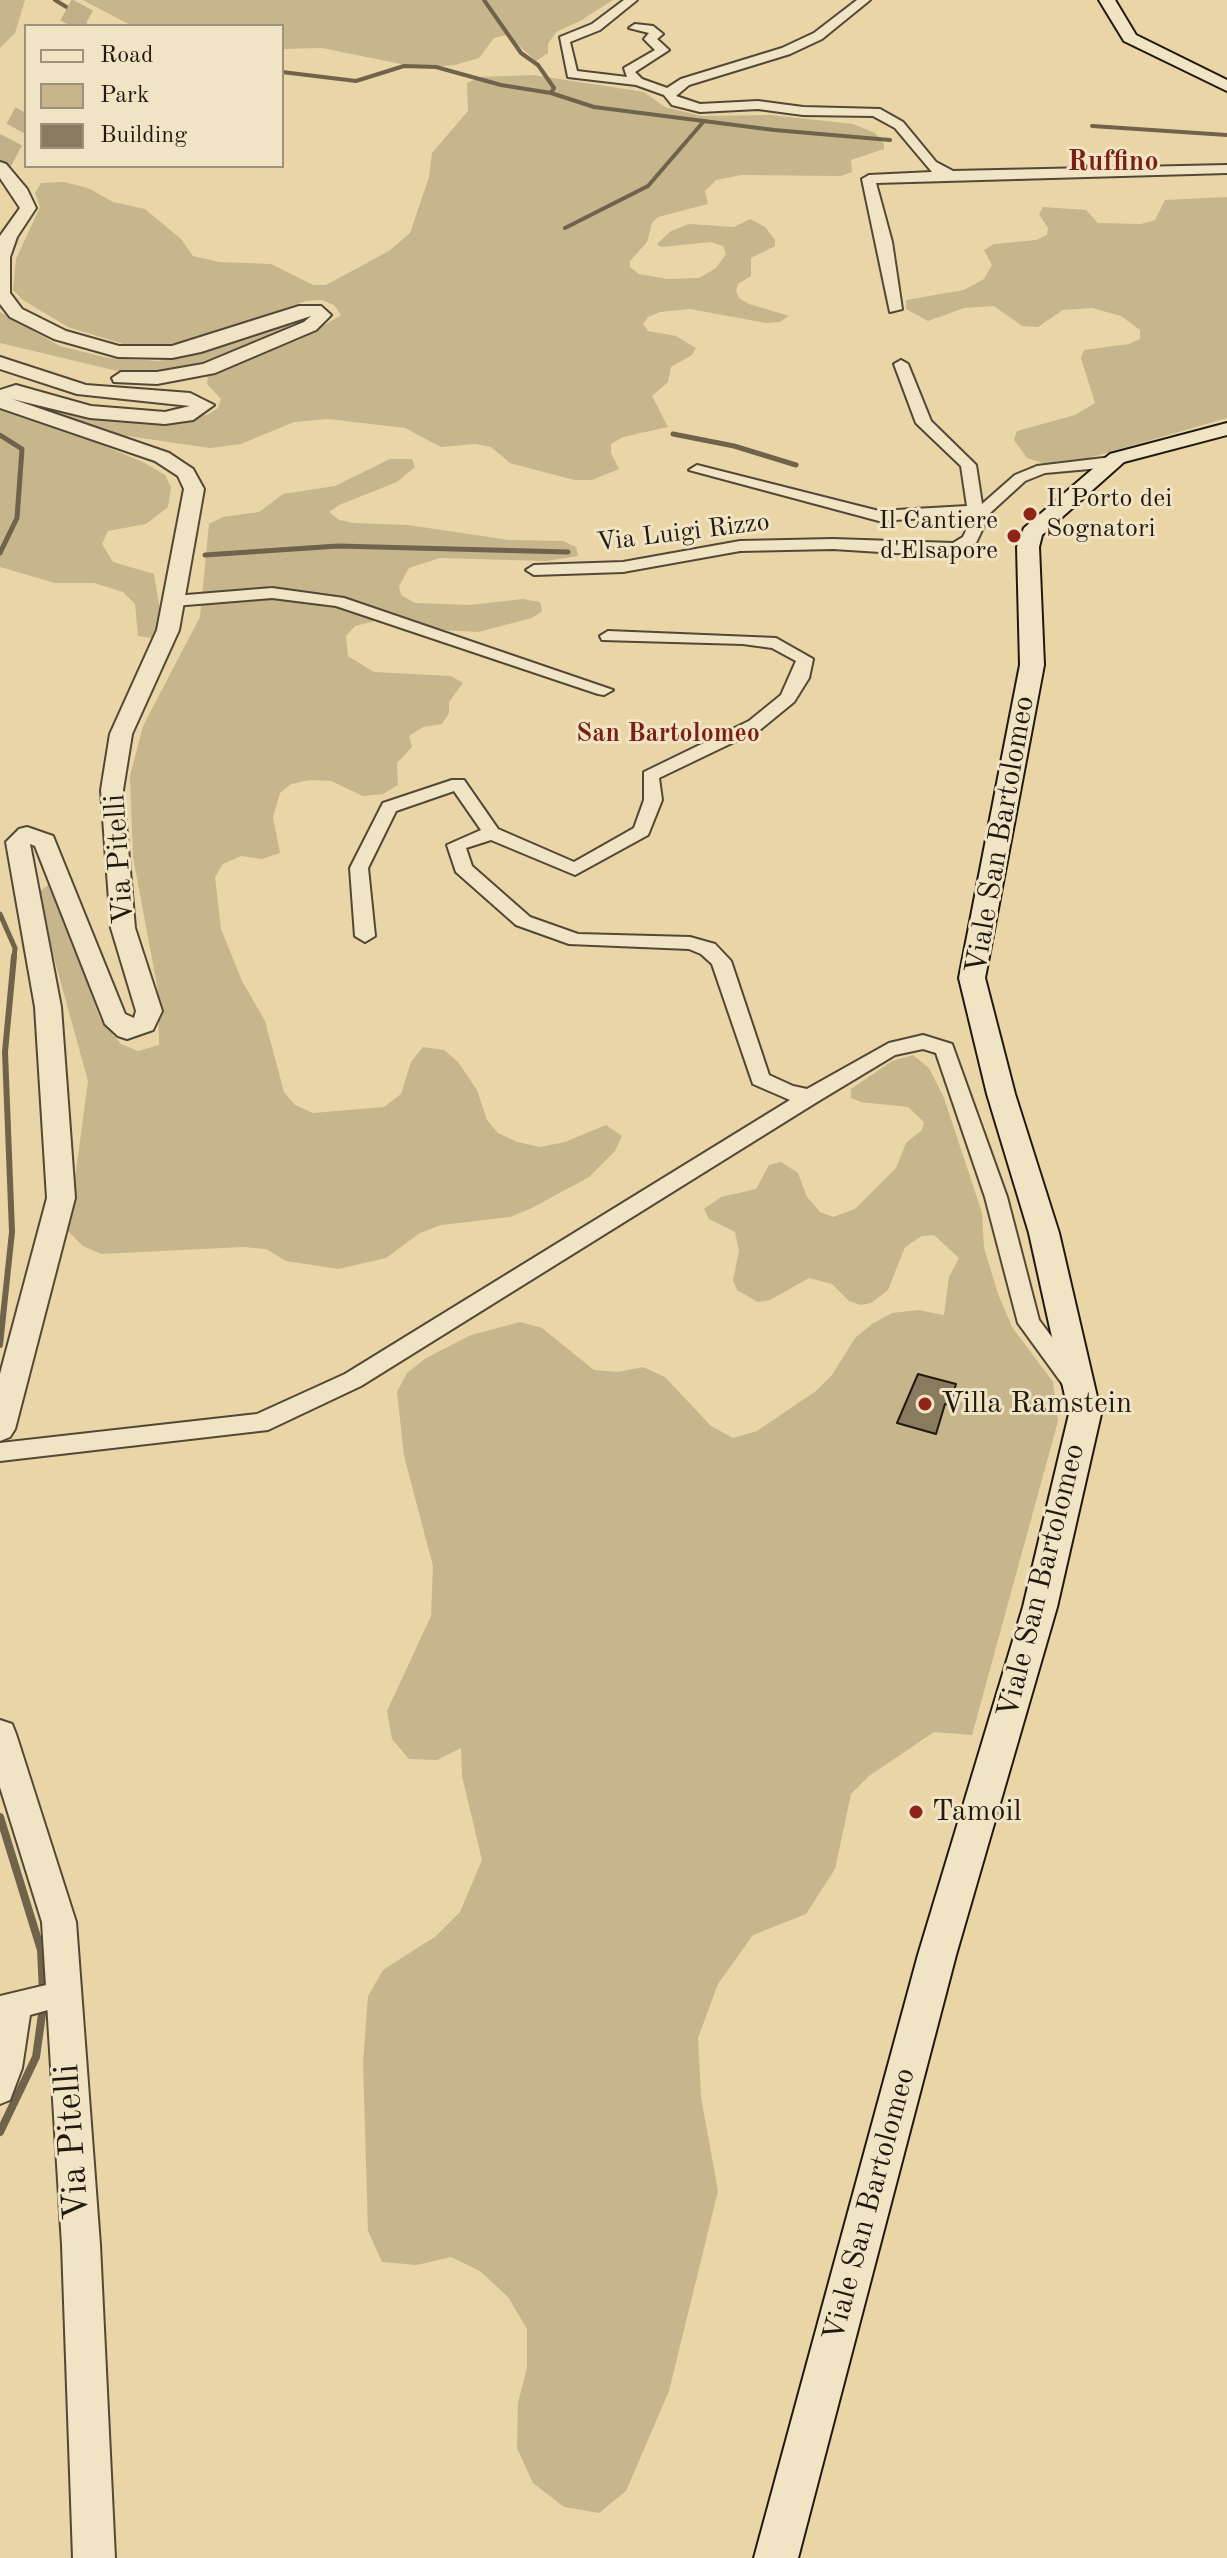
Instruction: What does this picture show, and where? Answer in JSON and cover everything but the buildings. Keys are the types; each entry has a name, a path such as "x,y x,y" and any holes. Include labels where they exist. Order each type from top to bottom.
{"main road":[{"path":"1107,0 1130,38 1227,86"},
{"name":"Viale San Bartolomeo","path":"776,2558 937,1955 1040,1607 1085,1414 1044,1233 1001,1094 972,978 1032,665 1028,547 1032,533 1112,462 1227,429"}],"street":[{"path":"631,0 596,27 569,35 563,46 572,74 638,82 671,93 676,102 700,108 758,105 803,111 876,112 899,125 931,165 953,175"},
{"path":"671,93 685,82 786,51 818,36 864,0"},
{"path":"635,28 653,30 657,34 650,39 663,50 628,71 638,82"},
{"path":"0,167 21,193 28,208 8,237 1,257 1,293 16,313 47,329 118,351 172,352 195,348 299,311 315,310 322,315 310,326 208,369 157,378 114,378 0,350"},
{"path":"895,309 885,242 869,179 1227,169"},
{"name":"Via Pitelli","path":"0,363 84,390 190,399 205,405 186,416 165,418 90,412 16,391 1,396 6,404 162,457 194,482 168,630 121,734 112,790 123,928 149,1011 144,1024 127,1030 114,1018 45,841 27,834 18,842 48,1007 61,1198 0,1429"},
{"path":"697,470 879,516 980,511 968,465 924,423 901,364"},
{"name":"Via Luigi Rizzo","path":"534,570 623,567 740,546 833,544 942,550 957,548 970,540 980,511 1020,478 1042,469 1112,462"},
{"path":"1042,469 1056,478 1073,498"},
{"path":"174,601 272,593 338,601 604,690"},
{"path":"365,936 359,868 389,807 458,784 492,833 575,869 642,831 653,800 650,776 755,725 788,698 800,678 805,659 776,643 743,639 608,636"},
{"path":"492,833 456,845 463,868 523,921 576,940 690,943 708,949 721,961 760,1079 810,1097"},
{"path":"0,1452 260,1423 353,1380 889,1050 923,1042 945,1049 996,1197 1029,1323 1082,1394"},
{"name":"Via Pitelli","path":"0,1734 59,1922 81,2245 94,2558"},
{"path":"0,2090 8,2068 14,2005 62,1994"}],"green space":[{"path":"0,0 25,0 15,33 0,48"},
{"path":"83,0 613,0 556,32 548,44 548,53 536,61 507,35 494,38 479,58 455,65 421,68 322,48 284,49 284,24 128,24"},
{"path":"533,75 644,92 665,107 701,116 770,115 853,124 875,133 884,144 884,149 851,160 852,172 841,176 742,175 716,180 705,191 708,204 658,217 652,223 647,242 630,261 630,267 639,274 667,279 699,278 716,268 726,254 723,246 711,242 661,247 657,244 671,231 689,224 734,227 750,219 765,227 775,240 775,246 751,258 751,276 738,284 736,291 739,298 749,304 789,316 780,322 766,323 690,309 660,312 648,317 643,324 648,331 676,336 696,348 692,355 671,367 668,382 652,396 668,427 623,437 611,444 611,453 619,469 592,480 574,480 510,463 491,447 475,444 441,447 405,428 328,419 294,422 241,444 210,448 120,435 36,408 39,403 46,404 101,419 141,423 207,415 218,408 221,399 207,384 208,375 301,339 341,315 334,305 322,300 306,301 196,340 150,347 133,347 68,327 23,300 13,290 16,259 40,207 35,193 41,183 64,182 88,188 113,202 145,209 181,239 193,256 219,262 271,264 313,285 326,285 389,251 410,233 429,177 432,153 468,111 467,83 480,77"},
{"path":"1227,197 1227,418 1075,462 1043,463 1027,458 1014,440 1017,431 1075,415 1095,403 1081,358 1084,350 1129,344 1140,339 1140,330 1121,316 1092,308 1063,310 1038,327 1022,326 994,306 964,308 928,321 906,309 906,300 964,290 984,279 992,265 984,250 994,244 1036,240 1047,235 1048,228 1039,214 1043,207 1086,210 1098,223 1141,224 1155,220 1165,200"},
{"path":"0,312 60,346 108,358 159,361 207,352 299,317 303,322 221,358 177,369 130,374 0,343"},
{"path":"0,407 47,422 143,462 165,475 171,487 168,507 146,524 108,531 102,544 113,562 154,574 162,623 151,638 138,636 135,604 123,592 94,583 55,583 0,567"},
{"path":"390,459 412,459 415,467 397,482 329,512 339,520 354,523 408,525 509,540 563,541 576,547 578,556 546,561 440,558 409,568 399,586 401,595 415,603 470,605 523,599 540,602 542,611 532,618 478,632 440,630 387,618 355,626 346,636 348,656 374,672 451,676 463,683 449,702 449,713 442,724 423,727 409,736 412,747 397,763 398,785 383,794 363,796 331,781 310,780 291,784 280,793 273,817 280,853 262,859 241,856 223,864 215,877 221,929 242,981 265,1021 284,1092 295,1105 313,1113 384,1107 401,1094 411,1062 423,1047 444,1050 458,1062 477,1090 487,1120 498,1133 517,1142 540,1147 565,1142 606,1125 622,1136 615,1151 589,1177 532,1208 510,1217 441,1225 420,1233 386,1258 338,1269 286,1261 266,1249 243,1247 101,1254 83,1246 68,1231 88,1081 51,947 40,891 51,883 62,903 99,1017 121,1044 138,1051 159,1045 158,991 133,857 130,776 143,726 200,617 209,524 223,517 259,512 283,494 335,486"},
{"path":"913,1055 929,1068 944,1098 982,1213 984,1248 998,1294 1012,1327 1053,1382 1058,1421 972,1735 934,1732 869,1776 851,1794 835,1869 806,1914 753,1935 718,1984 698,2038 701,2097 718,2191 669,2391 626,2491 599,2513 564,2507 533,2483 517,2448 518,2403 527,2368 527,2329 508,2297 480,2271 451,2257 417,2265 382,2262 368,2231 363,2062 368,1996 383,1970 436,1936 460,1912 482,1860 462,1776 461,1748 437,1760 409,1759 392,1739 387,1711 431,1616 433,1566 404,1456 397,1392 407,1373 426,1358 471,1335 520,1322 542,1328 594,1370 618,1372 643,1367 665,1377 711,1426 733,1438 757,1431 816,1391 832,1375 855,1338 872,1324 892,1313 918,1310 944,1315 949,1277 959,1258 934,1235 922,1236 905,1247 888,1290 871,1303 861,1305 849,1301 832,1284 809,1278 770,1300 758,1302 737,1290 733,1280 739,1251 735,1232 709,1219 704,1209 721,1197 756,1189 769,1165 781,1162 798,1173 807,1197 820,1212 833,1217 855,1209 896,1168 906,1143 922,1130 924,1122 908,1107 851,1098 851,1089 892,1061"}],"waterway":[{"path":"55,0 73,11 84,24"},
{"path":"484,0 521,53 538,65 554,88 551,93"},
{"path":"284,72 356,81 404,66 436,67 501,85 551,93"},
{"path":"551,93 594,107 704,121"},
{"path":"565,228 648,186 704,121"},
{"path":"704,121 890,140"},
{"path":"1092,126 1227,135"},
{"path":"673,434 734,446 796,465"},
{"path":"0,435 22,449 17,518 0,553"},
{"path":"205,555 338,546 568,552"},
{"path":"0,914 15,948 14,958"},
{"path":"0,1345 12,1232 5,1052 14,956"},
{"path":"0,1817 41,1950 43,1992"},
{"path":"0,2132 36,2057 43,2007"}],"tunnel":[{"path":"72,24 85,0"},
{"path":"0,161 24,117"}],"place":[{"name":"Il Porto dei Sognatori","path":"1030,514"},
{"name":"Il Cantiere d'Elsapore","path":"1014,536"},
{"name":"Villa Ramstein","path":"925,1404"},
{"name":"Tamoil","path":"916,1812"}],"district":[{"name":"Ruffino","path":"1113,163"},
{"name":"San Bartolomeo","path":"668,734"}]}
